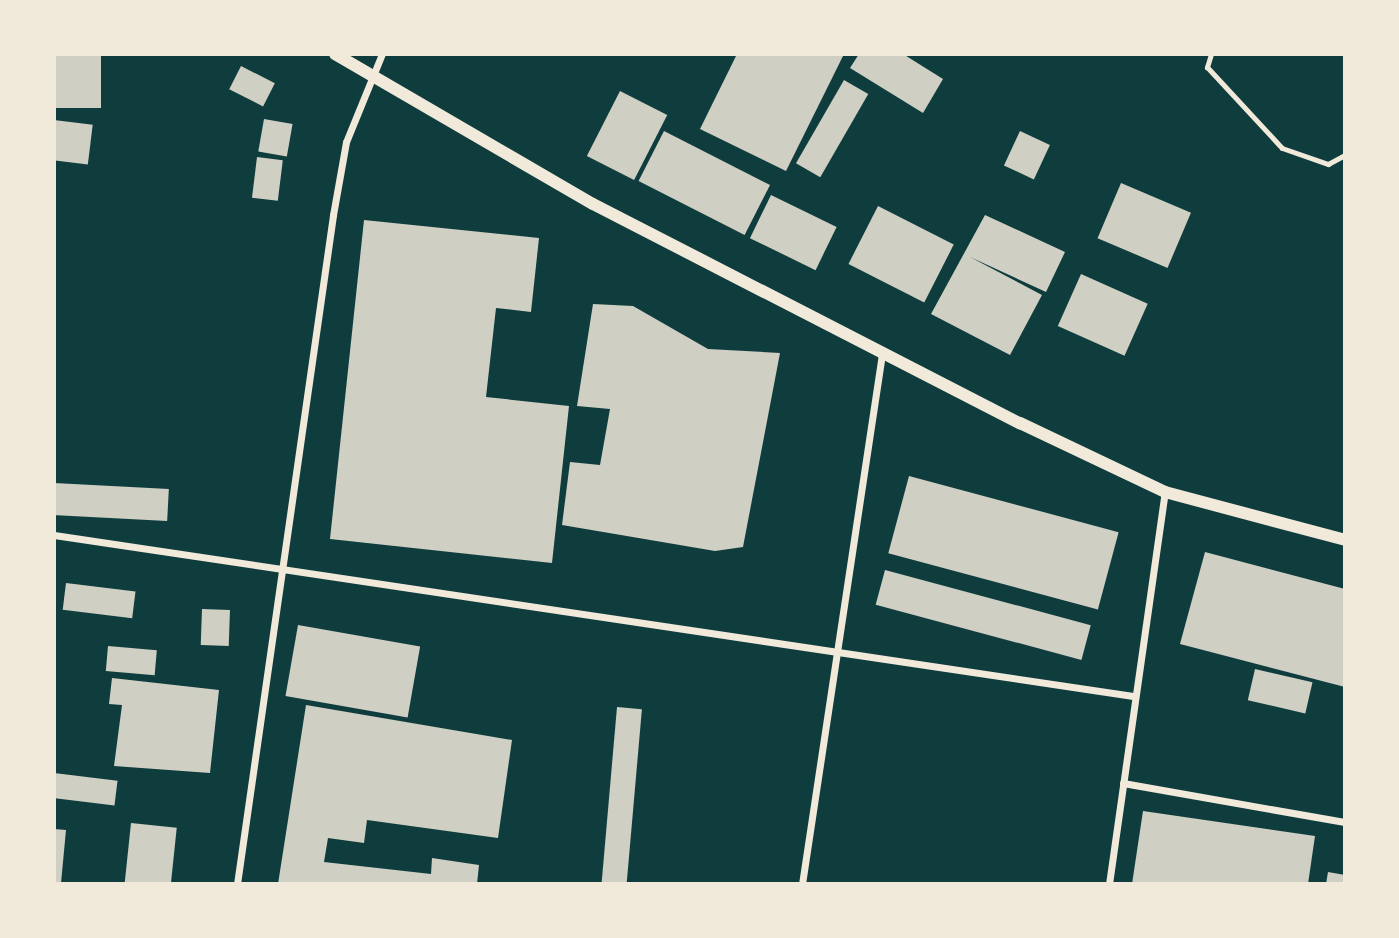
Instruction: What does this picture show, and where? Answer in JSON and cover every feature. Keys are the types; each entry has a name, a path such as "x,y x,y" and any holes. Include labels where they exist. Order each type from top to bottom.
{"street":[{"path":"335,54 593,204 882,354 1165,492 1345,540"},
{"path":"237,884 333,215 346,142 369,75 382,54"},
{"path":"802,884 834,651 882,354"},
{"path":"1109,884 1133,695 1165,492"},
{"path":"54,534 1133,695"},
{"path":"1123,783 1345,822"}],"lane":[{"path":"1211,54 1207,67 1282,148 1328,164 1345,155"}],"building":[{"path":"54,54 101,54 101,108 54,108"},
{"path":"737,54 844,54 786,171 700,129"},
{"path":"859,54 903,54 943,79 923,113 850,68"},
{"path":"241,66 275,83 263,106 229,89"},
{"path":"844,80 868,94 820,177 796,163"},
{"path":"620,91 667,115 634,180 587,156"},
{"path":"264,119 293,124 287,157 258,151"},
{"path":"54,120 93,125 88,164 54,160"},
{"path":"664,131 770,185 745,235 639,181"},
{"path":"1020,131 1050,145 1034,179 1004,165"},
{"path":"257,157 283,160 278,201 252,198"},
{"path":"1121,183 1191,213 1168,268 1098,238"},
{"path":"771,195 837,227 816,270 750,238"},
{"path":"878,206 954,245 924,303 848,264"},
{"path":"985,215 1065,252 1046,292 970,257 1042,295 1010,355 931,314"},
{"path":"364,220 539,238 531,312 496,308 486,397 569,406 552,563 330,539"},
{"path":"1081,274 1148,304 1125,356 1058,326"},
{"path":"593,304 633,306 708,349 780,353 743,547 715,551 562,525 570,462 600,465 610,409 577,406"},
{"path":"909,476 1119,532 1098,609 888,553"},
{"path":"54,483 169,489 167,521 54,515"},
{"path":"1205,552 1345,589 1345,687 1180,644"},
{"path":"885,570 1091,625 1081,660 876,605"},
{"path":"66,583 135,592 132,618 63,610"},
{"path":"202,609 230,610 229,646 201,645"},
{"path":"298,625 420,647 408,717 285,696"},
{"path":"108,646 157,650 155,675 106,671"},
{"path":"1255,669 1312,682 1305,713 1248,700"},
{"path":"112,678 219,690 210,773 114,766 122,705 109,704"},
{"path":"306,705 512,740 498,838 367,820 364,843 328,838 324,862 431,874 432,858 479,865 477,884 278,884"},
{"path":"617,707 642,709 627,884 602,884"},
{"path":"54,773 118,781 114,806 54,798"},
{"path":"1143,811 1315,836 1308,884 1132,884"},
{"path":"131,823 177,828 171,884 125,884"},
{"path":"54,829 66,830 61,883 54,882"},
{"path":"1328,872 1345,875 1345,884 1326,884"}]}
